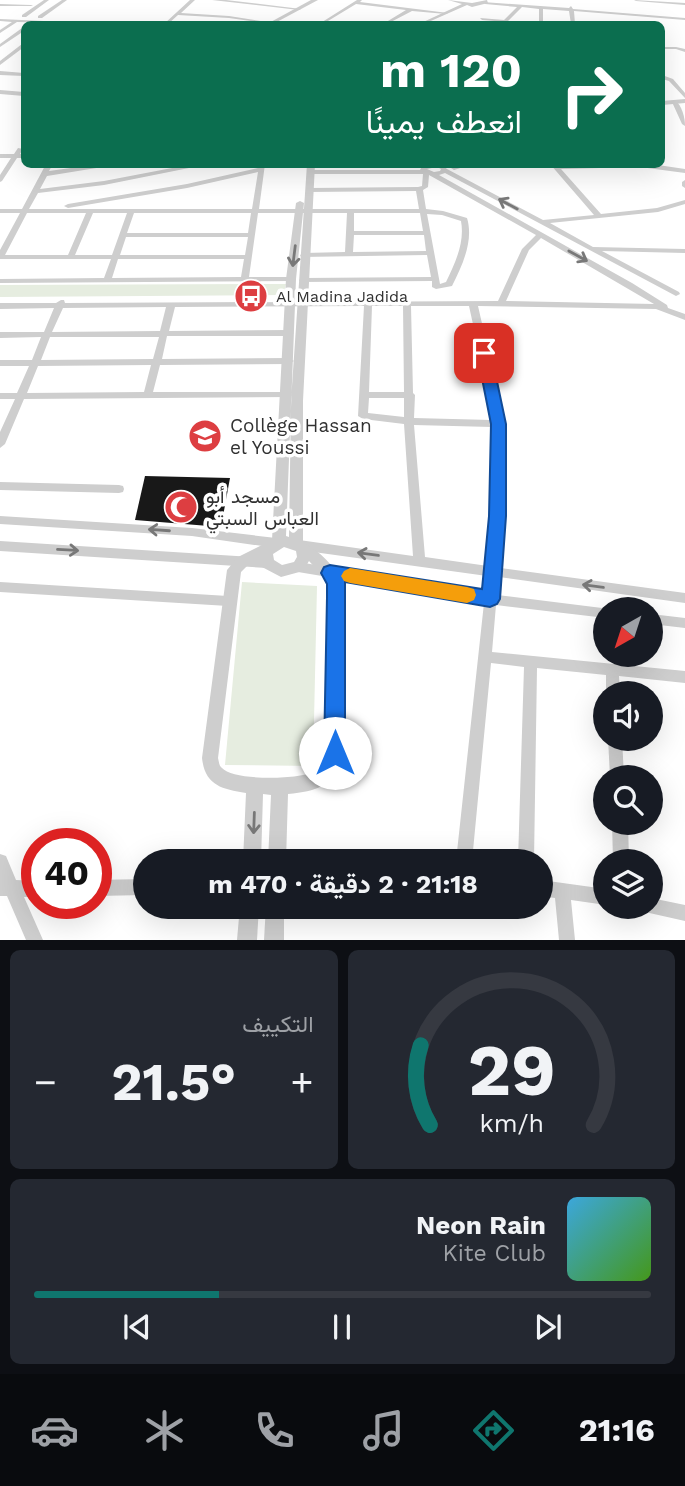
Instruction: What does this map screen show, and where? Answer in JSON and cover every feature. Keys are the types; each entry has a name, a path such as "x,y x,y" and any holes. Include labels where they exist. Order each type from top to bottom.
{"street":[{"path":"16,6 26,0"},
{"path":"24,16 47,0"},
{"path":"40,18 65,0"},
{"path":"169,21 193,0"},
{"path":"214,0 299,9"},
{"path":"277,21 315,0"},
{"path":"452,0 468,4 482,19 507,20 522,5"},
{"path":"484,1 541,7 578,7 578,0"},
{"path":"605,0 607,11"},
{"path":"636,0 685,4"},
{"path":"326,21 358,1 446,13"},
{"path":"428,21 468,4 484,1 572,6 685,19"},
{"path":"435,21 468,4"},
{"path":"0,5 31,6"},
{"path":"255,20 282,6"},
{"path":"541,7 541,21"},
{"path":"390,21 411,9"},
{"path":"177,14 259,21"},
{"path":"642,15 645,21"},
{"path":"628,17 630,21"},
{"path":"0,20 21,22"},
{"path":"0,32 15,22"},
{"path":"0,46 21,31"},
{"path":"0,63 21,47"},
{"path":"665,48 685,51"},
{"path":"0,73 21,75"},
{"path":"665,78 671,80 682,104 684,122"},
{"path":"0,87 21,88"},
{"path":"0,92 21,94"},
{"path":"0,149 21,151"},
{"path":"0,180 15,156 21,152"},
{"path":"0,156 15,156"},
{"path":"665,167 685,171"},
{"path":"48,168 0,257 249,257"},
{"path":"45,174 89,168"},
{"path":"37,191 171,168"},
{"path":"178,168 187,186"},
{"path":"48,211 187,186 258,168"},
{"path":"244,280 262,168"},
{"path":"267,563 266,553 275,543 290,333 303,280 302,168"},
{"path":"298,567 304,558 299,545 295,494 296,301 291,279 309,190 310,168 444,170"},
{"path":"440,168 681,297"},
{"path":"560,168 603,215"},
{"path":"662,168 685,182"},
{"path":"309,190 419,189 425,187 425,170"},
{"path":"425,170 685,317"},
{"path":"419,189 436,288"},
{"path":"542,222 658,210 683,204"},
{"path":"349,253 351,210"},
{"path":"0,211 351,210 443,213 466,221 462,253 447,287"},
{"path":"70,258 90,211"},
{"path":"107,281 131,211"},
{"path":"351,233 426,233"},
{"path":"123,235 253,234"},
{"path":"503,301 526,249 540,235"},
{"path":"591,249 685,251"},
{"path":"304,255 430,253"},
{"path":"0,281 291,279"},
{"path":"303,280 436,288 454,297 503,301 685,309"},
{"path":"0,299 171,305 296,301 447,287"},
{"path":"447,287 454,297"},
{"path":"656,302 660,294 681,297"},
{"path":"0,306 61,302 656,302"},
{"path":"0,444 61,302"},
{"path":"407,303 409,421 419,562"},
{"path":"465,849 498,516 498,424 473,303"},
{"path":"368,304 363,416 409,421 498,424"},
{"path":"148,395 171,305"},
{"path":"0,335 290,333"},
{"path":"0,363 289,361"},
{"path":"364,395 410,395"},
{"path":"0,396 287,396"},
{"path":"0,486 119,489"},
{"path":"0,520 179,531 685,598"},
{"path":"275,543 243,561 234,570 228,601 211,766 215,774 223,779 256,785 280,786 317,780 331,766 335,753 336,583 330,573 299,545"},
{"path":"0,546 267,563 281,571 298,567 490,599 593,611"},
{"path":"0,587 228,601"},
{"path":"663,620 685,623"},
{"path":"485,657 685,677"},
{"path":"526,849 531,661"},
{"path":"612,670 612,681"},
{"path":"253,849 256,785"},
{"path":"277,849 280,786"},
{"path":"0,862 6,888 35,940"},
{"path":"112,888 133,887"},
{"path":"553,889 593,895"},
{"path":"562,890 567,940"},
{"path":"663,908 685,913"},
{"path":"247,940 249,919"},
{"path":"274,940 275,919"}],"shaded area":[{"path":"286,284 283,295 0,297 0,285"},
{"path":"242,582 317,586 313,766 225,765"}],"building":[{"name":"مسجد أبو العباس السبتي","path":"145,476 230,478 221,527 135,520"}],"slow traffic":[{"path":"350,576 467,595"}],"place":[{"name":"Al Madina Jadida","path":"251,296"},
{"name":"Collège Hassan el Youssi","path":"205,436"},
{"name":"مسجد أبو العباس السبتي","path":"181,507"}],"route":[{"path":"335,753 337,597 335,578 330,573 490,599 496,550 499,458 495,402 484,353"}]}
